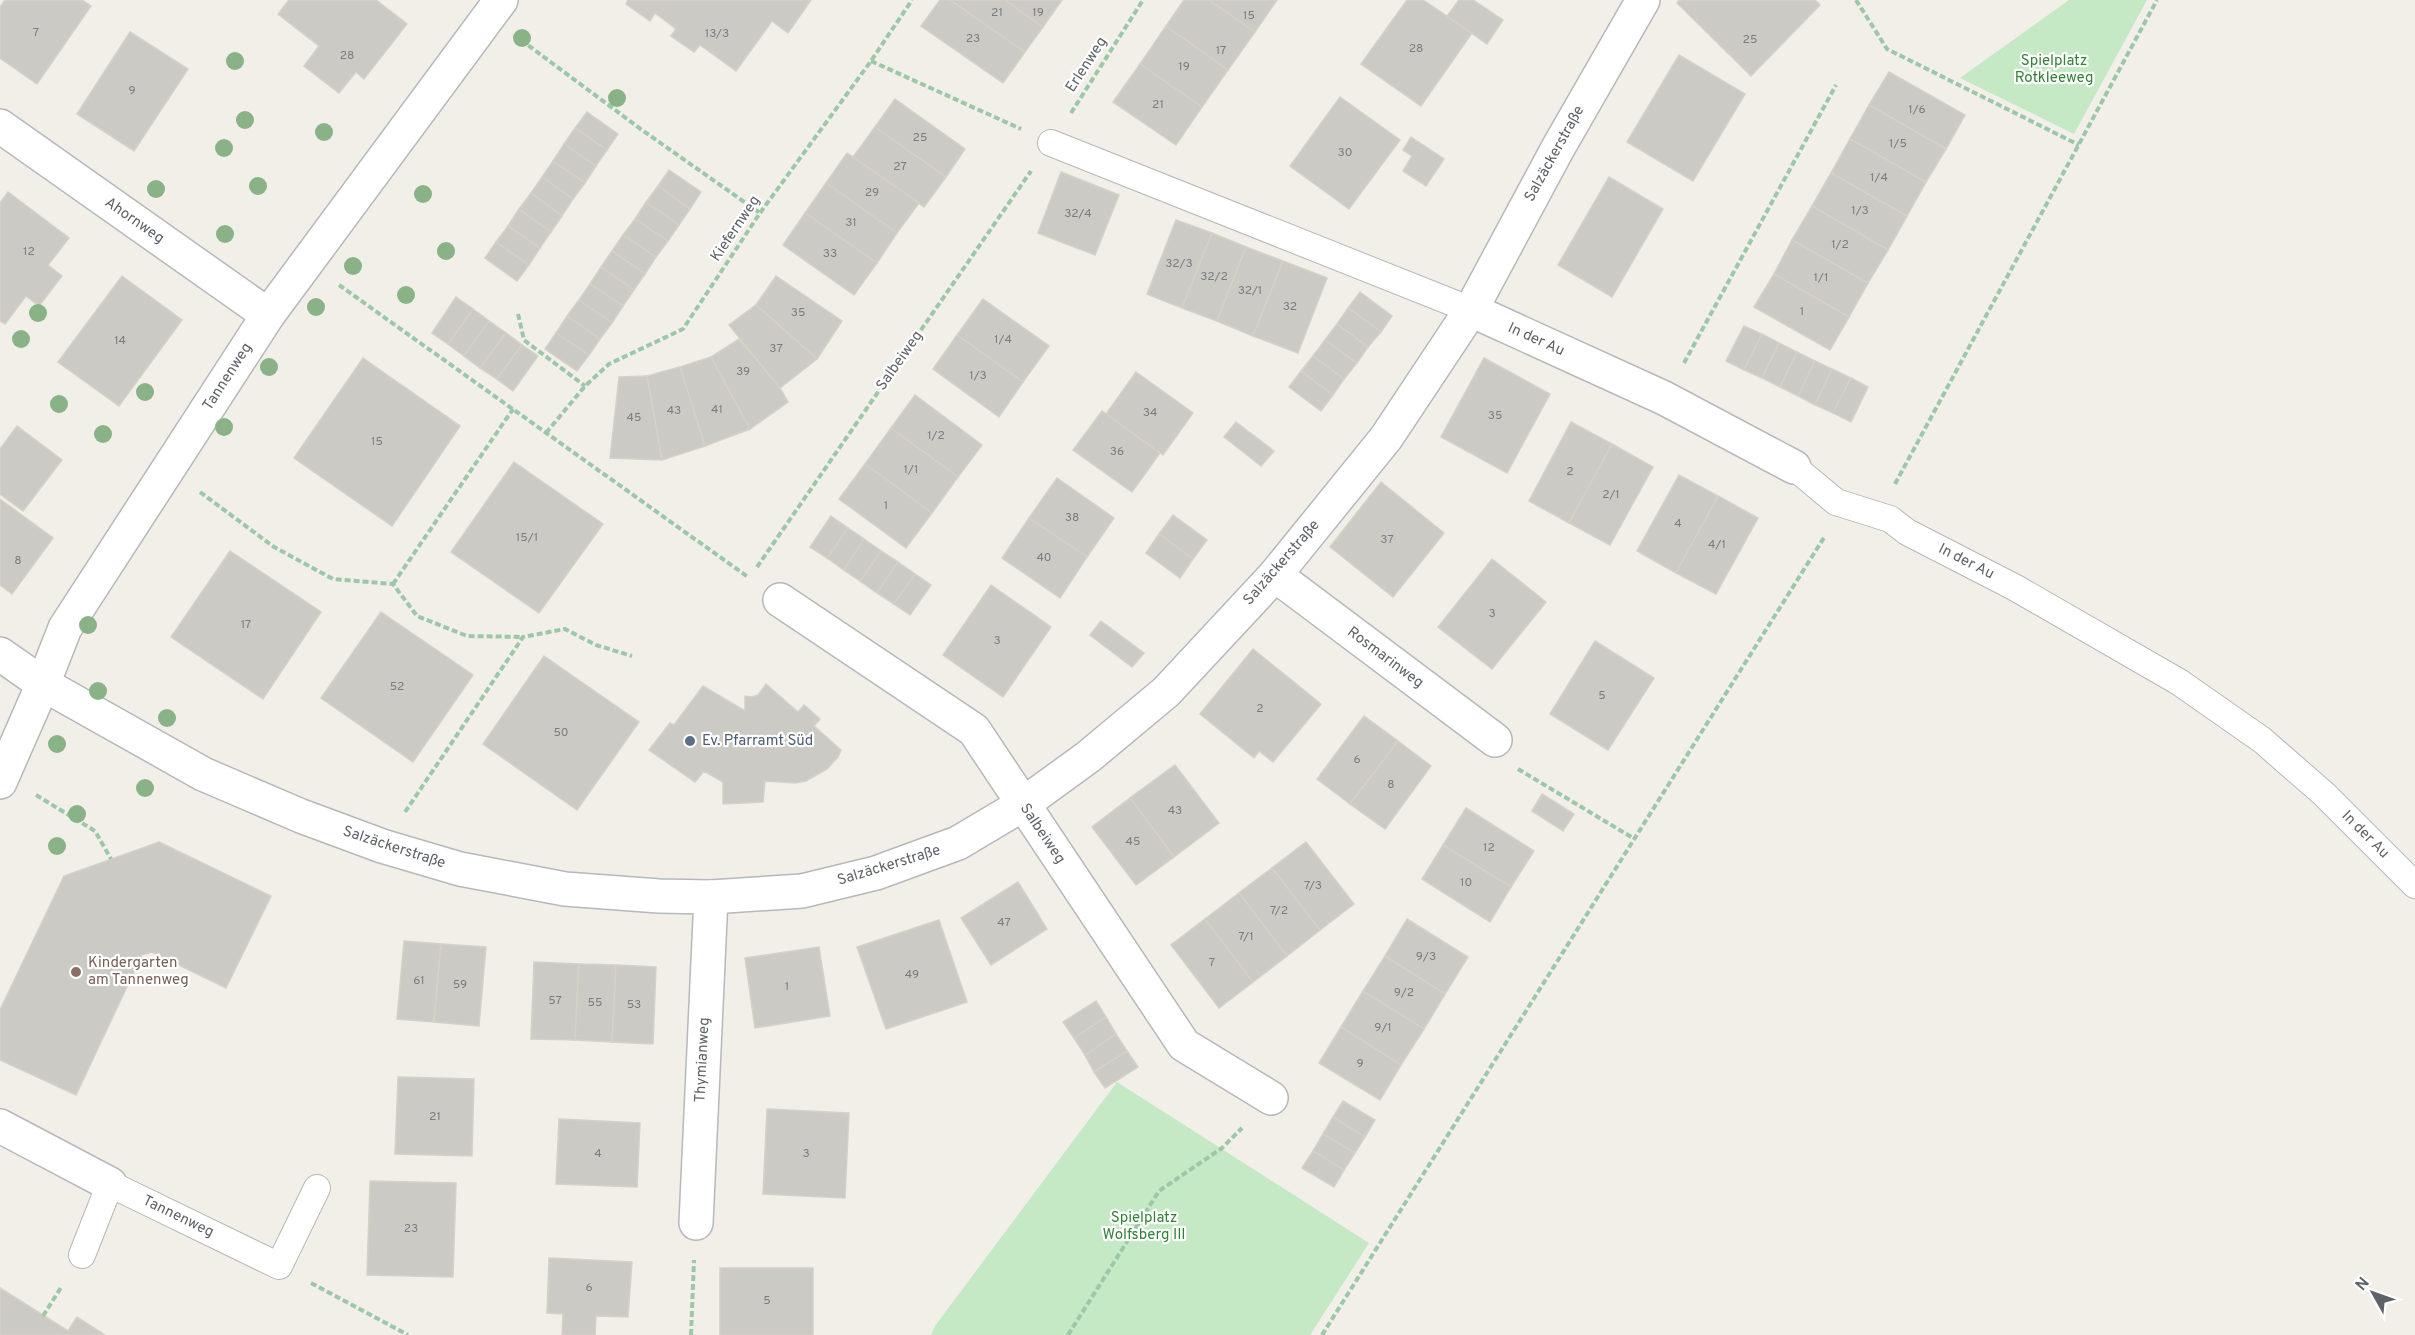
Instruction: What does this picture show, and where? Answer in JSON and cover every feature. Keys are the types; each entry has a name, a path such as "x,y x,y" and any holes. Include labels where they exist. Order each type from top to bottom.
{"street":[{"name":"Salzäckerstraße","path":"0,654 43,684 203,774 301,816 382,846 460,868 565,889 659,896 711,897 802,891 876,873 958,843 1022,805 1088,757 1166,692 1275,575 1386,438 1471,310 1558,148 1643,0"},
{"name":"Tannenweg","path":"0,782 65,628 268,315 495,8"},
{"name":"Ahornweg","path":"0,126 268,315"},
{"name":"In der Au","path":"1471,310 1664,398 1794,467"},
{"name":"Rosmarinweg","path":"1275,575 1495,740"},
{"name":"Salbeiweg","path":"780,600 974,730 1184,1045 1271,1098"},
{"name":"Thymianweg","path":"696,1223 711,897"},
{"name":"Tannenweg","path":"0,1126 110,1184"}],"lane":[{"path":"1051,143 1471,310"},
{"name":"In der Au","path":"1794,467 1836,502 1890,519 1907,532 2014,586 2179,682 2262,740 2324,794 2415,885"},
{"path":"82,1255 110,1184"},
{"name":"Tannenweg","path":"110,1184 279,1266"},
{"path":"279,1266 317,1188"}],"path":[{"name":"Kiefernweg","path":"546,433 585,386 609,364 683,329 760,213 871,61 912,0"},
{"name":"Erlenweg","path":"1051,143 1143,0"},
{"path":"1856,0 1887,49 2079,145"},
{"path":"1322,1335 1814,552 1841,519 1874,502 1895,484 2157,0"},
{"path":"495,8 642,130 760,213"},
{"path":"871,61 1051,143"},
{"path":"1664,398 1836,86"},
{"name":"Salbeiweg","path":"546,433 750,579 1051,143"},
{"path":"306,261 546,433"},
{"path":"518,314 525,340 585,386"},
{"path":"393,585 513,409"},
{"path":"169,468 274,547 333,579 393,585 417,616 467,636 523,637 565,629 596,645 632,656"},
{"path":"382,846 523,637"},
{"path":"1495,740 1516,768 1633,838"},
{"path":"45,801 95,831 111,859"},
{"path":"1068,1335 1158,1191 1222,1148 1271,1098"},
{"path":"691,1335 696,1223"},
{"path":"279,1266 408,1335"}],"green space":[{"name":"Spielplatz Rotkleeweg","path":"2069,0 2147,0 2074,134 1960,78"},
{"name":"Spielplatz Wolfsberg III","path":"1117,1082 1369,1243 1310,1335 931,1335 935,1326"}],"building":[{"path":"5,0 82,0 91,6 37,84 0,58 0,7"},
{"path":"289,0 376,0 407,24 364,79 356,72 339,93 304,66 319,46 278,14"},
{"path":"628,0 811,0 788,33 772,21 736,71 700,45 694,52 671,36 676,29 655,13 650,21 626,4"},
{"path":"940,0 950,0 1025,52 1003,83 921,26"},
{"path":"950,0 1005,0 1043,27 1025,52"},
{"path":"1005,0 1062,0 1043,27"},
{"path":"1184,0 1209,0 1255,32 1228,70 1166,26"},
{"path":"1209,0 1277,0 1255,32"},
{"path":"1407,0 1423,0 1472,33 1421,106 1361,64"},
{"path":"1459,0 1473,0 1503,20 1487,44 1447,16"},
{"path":"1679,0 1815,0 1820,5 1751,76 1677,3"},
{"path":"1166,26 1228,70 1202,107 1140,64"},
{"path":"130,32 188,69 134,151 77,114"},
{"path":"1679,55 1745,94 1693,181 1627,142"},
{"path":"1140,64 1202,107 1176,145 1113,102"},
{"path":"1889,72 1965,115 1946,149 1869,105"},
{"path":"1340,97 1400,140 1349,209 1290,166"},
{"path":"895,99 965,149 946,177 875,127"},
{"path":"1869,105 1946,149 1926,182 1850,139"},
{"path":"587,112 618,134 607,150 575,128"},
{"path":"875,127 946,177 924,207 853,157"},
{"path":"575,128 607,150 596,166 564,144"},
{"path":"1411,137 1444,159 1426,186 1403,171 1412,156 1403,150"},
{"path":"1850,139 1926,182 1907,216 1831,173"},
{"path":"564,144 596,166 585,183 553,161"},
{"path":"847,153 919,203 897,233 826,183"},
{"path":"553,161 585,183 573,199 542,177"},
{"path":"669,170 701,192 690,209 658,186"},
{"path":"1061,172 1119,195 1095,255 1038,233"},
{"path":"1831,173 1907,216 1888,250 1812,206"},
{"path":"542,177 573,199 562,216 531,193"},
{"path":"1609,177 1663,209 1612,297 1558,265"},
{"path":"826,183 897,233 877,263 805,213"},
{"path":"658,186 690,209 679,225 646,202"},
{"path":"8,192 69,238 48,265 62,276 39,306 26,296 5,324 0,321 0,203"},
{"path":"531,193 562,216 551,232 519,209"},
{"path":"646,202 679,225 668,241 635,219"},
{"path":"1812,206 1888,250 1868,283 1792,240"},
{"path":"519,209 551,232 540,248 508,226"},
{"path":"805,213 877,263 854,295 783,245"},
{"path":"635,219 668,241 656,257 623,235"},
{"path":"1176,220 1212,233 1182,308 1147,294"},
{"path":"508,226 540,248 529,265 496,242"},
{"path":"1212,233 1246,247 1217,321 1182,308"},
{"path":"623,235 656,257 645,274 612,251"},
{"path":"1792,240 1868,283 1849,317 1774,274"},
{"path":"496,242 529,265 517,281 485,258"},
{"path":"1246,247 1283,261 1253,336 1217,321"},
{"path":"612,251 645,274 634,290 601,267"},
{"path":"1283,261 1327,278 1298,353 1253,336"},
{"path":"601,267 634,290 623,306 590,284"},
{"path":"1774,274 1849,317 1830,350 1754,307"},
{"path":"122,276 182,320 119,406 58,362"},
{"path":"776,276 842,321 817,359 756,305"},
{"path":"590,284 623,306 612,323 579,300"},
{"path":"1360,292 1392,316 1381,332 1348,308"},
{"path":"456,297 473,309 448,344 432,333"},
{"path":"983,299 1049,346 1023,382 957,335"},
{"path":"579,300 612,323 600,339 567,316"},
{"path":"756,305 817,359 780,388 729,325"},
{"path":"1348,308 1381,332 1368,347 1337,324"},
{"path":"473,309 489,321 464,356 448,344"},
{"path":"567,316 600,339 589,355 556,333"},
{"path":"489,321 506,333 480,368 464,356"},
{"path":"1337,324 1368,347 1357,363 1325,340"},
{"path":"1744,326 1762,334 1744,370 1726,361"},
{"path":"506,333 522,345 497,379 480,368"},
{"path":"556,333 589,355 577,371 545,349"},
{"path":"1762,334 1779,343 1762,378 1744,370"},
{"path":"957,335 1023,382 999,417 933,369"},
{"path":"739,339 780,388 788,402 750,429 711,357"},
{"path":"1325,340 1357,363 1344,379 1313,356"},
{"path":"1779,343 1797,352 1780,387 1762,378"},
{"path":"522,345 538,356 513,391 497,379"},
{"path":"1797,352 1815,361 1798,396 1780,387"},
{"path":"1313,356 1344,379 1333,395 1301,371"},
{"path":"711,357 750,429 705,446 680,367"},
{"path":"363,358 460,426 392,526 294,458"},
{"path":"1484,358 1550,394 1507,473 1441,437"},
{"path":"1815,361 1832,369 1815,405 1798,396"},
{"path":"680,367 705,446 662,460 647,376"},
{"path":"1832,369 1851,378 1833,413 1815,405"},
{"path":"1301,371 1333,395 1321,411 1289,387"},
{"path":"1136,372 1193,413 1163,455 1106,414"},
{"path":"647,376 662,460 610,458 619,377"},
{"path":"1851,378 1868,387 1851,422 1833,413"},
{"path":"915,395 982,445 958,477 891,428"},
{"path":"1102,411 1160,453 1132,492 1073,450"},
{"path":"1236,422 1274,451 1261,466 1224,437"},
{"path":"1571,422 1612,444 1569,523 1529,501"},
{"path":"17,426 62,460 23,511 0,494 0,449"},
{"path":"891,428 958,477 932,513 865,464"},
{"path":"1612,444 1653,467 1610,545 1569,523"},
{"path":"514,462 603,524 539,613 451,552"},
{"path":"865,464 932,513 906,548 839,499"},
{"path":"1679,475 1718,496 1676,573 1637,551"},
{"path":"1057,478 1114,518 1087,557 1029,518"},
{"path":"1381,482 1444,533 1393,597 1330,547"},
{"path":"1718,496 1758,518 1716,594 1676,573"},
{"path":"0,499 53,538 12,594 0,585"},
{"path":"1173,515 1207,540 1193,559 1159,534"},
{"path":"831,516 848,528 827,558 810,547"},
{"path":"1029,518 1087,557 1060,598 1002,558"},
{"path":"848,528 864,539 844,570 827,558"},
{"path":"1159,534 1193,559 1180,578 1146,553"},
{"path":"864,539 881,551 860,581 844,570"},
{"path":"230,551 321,612 263,699 171,637"},
{"path":"881,551 898,562 877,593 860,581"},
{"path":"1492,559 1546,602 1492,669 1438,627"},
{"path":"898,562 915,574 894,604 877,593"},
{"path":"915,574 931,585 910,615 894,604"},
{"path":"991,585 1051,627 1003,697 943,655"},
{"path":"381,612 473,675 413,762 321,698"},
{"path":"1101,621 1144,653 1132,667 1090,635"},
{"path":"1595,641 1654,678 1608,750 1550,714"},
{"path":"1253,649 1321,704 1273,762 1259,751 1254,758 1200,714"},
{"path":"544,656 639,722 577,810 483,744"},
{"path":"766,684 798,712 804,705 820,719 814,726 841,750 827,769 806,781 795,783 765,781 763,802 723,804 723,782 704,771 695,782 649,750 670,723 674,725 703,686 745,711 745,696 758,695"},
{"path":"1364,716 1398,741 1350,804 1317,779"},
{"path":"1398,741 1431,766 1385,829 1350,804"},
{"path":"1175,765 1219,823 1174,857 1130,798"},
{"path":"1542,794 1574,814 1563,831 1532,811"},
{"path":"1130,798 1174,857 1136,885 1092,827"},
{"path":"1466,808 1534,851 1511,887 1443,845"},
{"name":"Kindergarten am Tannenweg","path":"159,842 271,896 226,988 152,952 142,955 76,1095 0,1060 0,1010 64,876"},
{"path":"1306,842 1354,904 1320,930 1272,868"},
{"path":"1443,845 1511,887 1490,922 1422,879"},
{"path":"1272,868 1320,930 1287,956 1239,893"},
{"path":"1018,882 1047,929 991,965 961,918"},
{"path":"1239,893 1287,956 1253,982 1205,919"},
{"path":"1205,919 1253,982 1219,1008 1171,945"},
{"path":"1407,919 1468,957 1445,994 1385,956"},
{"path":"939,920 967,1002 886,1029 857,947"},
{"path":"404,941 441,944 434,1022 397,1019"},
{"path":"441,944 486,947 479,1026 434,1022"},
{"path":"819,947 830,1016 755,1028 745,958"},
{"path":"1385,956 1445,994 1424,1029 1363,991"},
{"path":"534,962 579,964 575,1040 531,1039"},
{"path":"579,964 616,965 612,1042 575,1040"},
{"path":"616,965 656,967 653,1044 612,1042"},
{"path":"1363,991 1424,1029 1401,1065 1341,1027"},
{"path":"1096,1001 1106,1017 1074,1038 1063,1022"},
{"path":"1106,1017 1116,1034 1085,1055 1074,1038"},
{"path":"1341,1027 1401,1065 1380,1100 1319,1063"},
{"path":"1116,1034 1127,1051 1094,1072 1085,1055"},
{"path":"1127,1051 1138,1067 1105,1088 1094,1072"},
{"path":"398,1077 474,1079 472,1156 395,1154"},
{"path":"1343,1101 1375,1120 1365,1137 1333,1117"},
{"path":"767,1109 849,1113 845,1198 763,1194"},
{"path":"1333,1117 1365,1137 1355,1153 1323,1134"},
{"path":"559,1119 640,1123 637,1187 556,1184"},
{"path":"1323,1134 1355,1153 1344,1170 1313,1151"},
{"path":"1313,1151 1344,1170 1334,1187 1302,1168"},
{"path":"370,1181 456,1183 453,1277 367,1275"},
{"path":"549,1258 632,1262 628,1317 596,1316 595,1335 562,1335 563,1314 547,1313"},
{"path":"720,1268 813,1268 813,1335 720,1335"},
{"path":"0,1288 68,1331 77,1317 105,1335 0,1335"}],"place":[{"name":"Ev. Pfarramt Süd","path":"690,741"},
{"name":"Kindergarten am Tannenweg","path":"76,972"}]}
